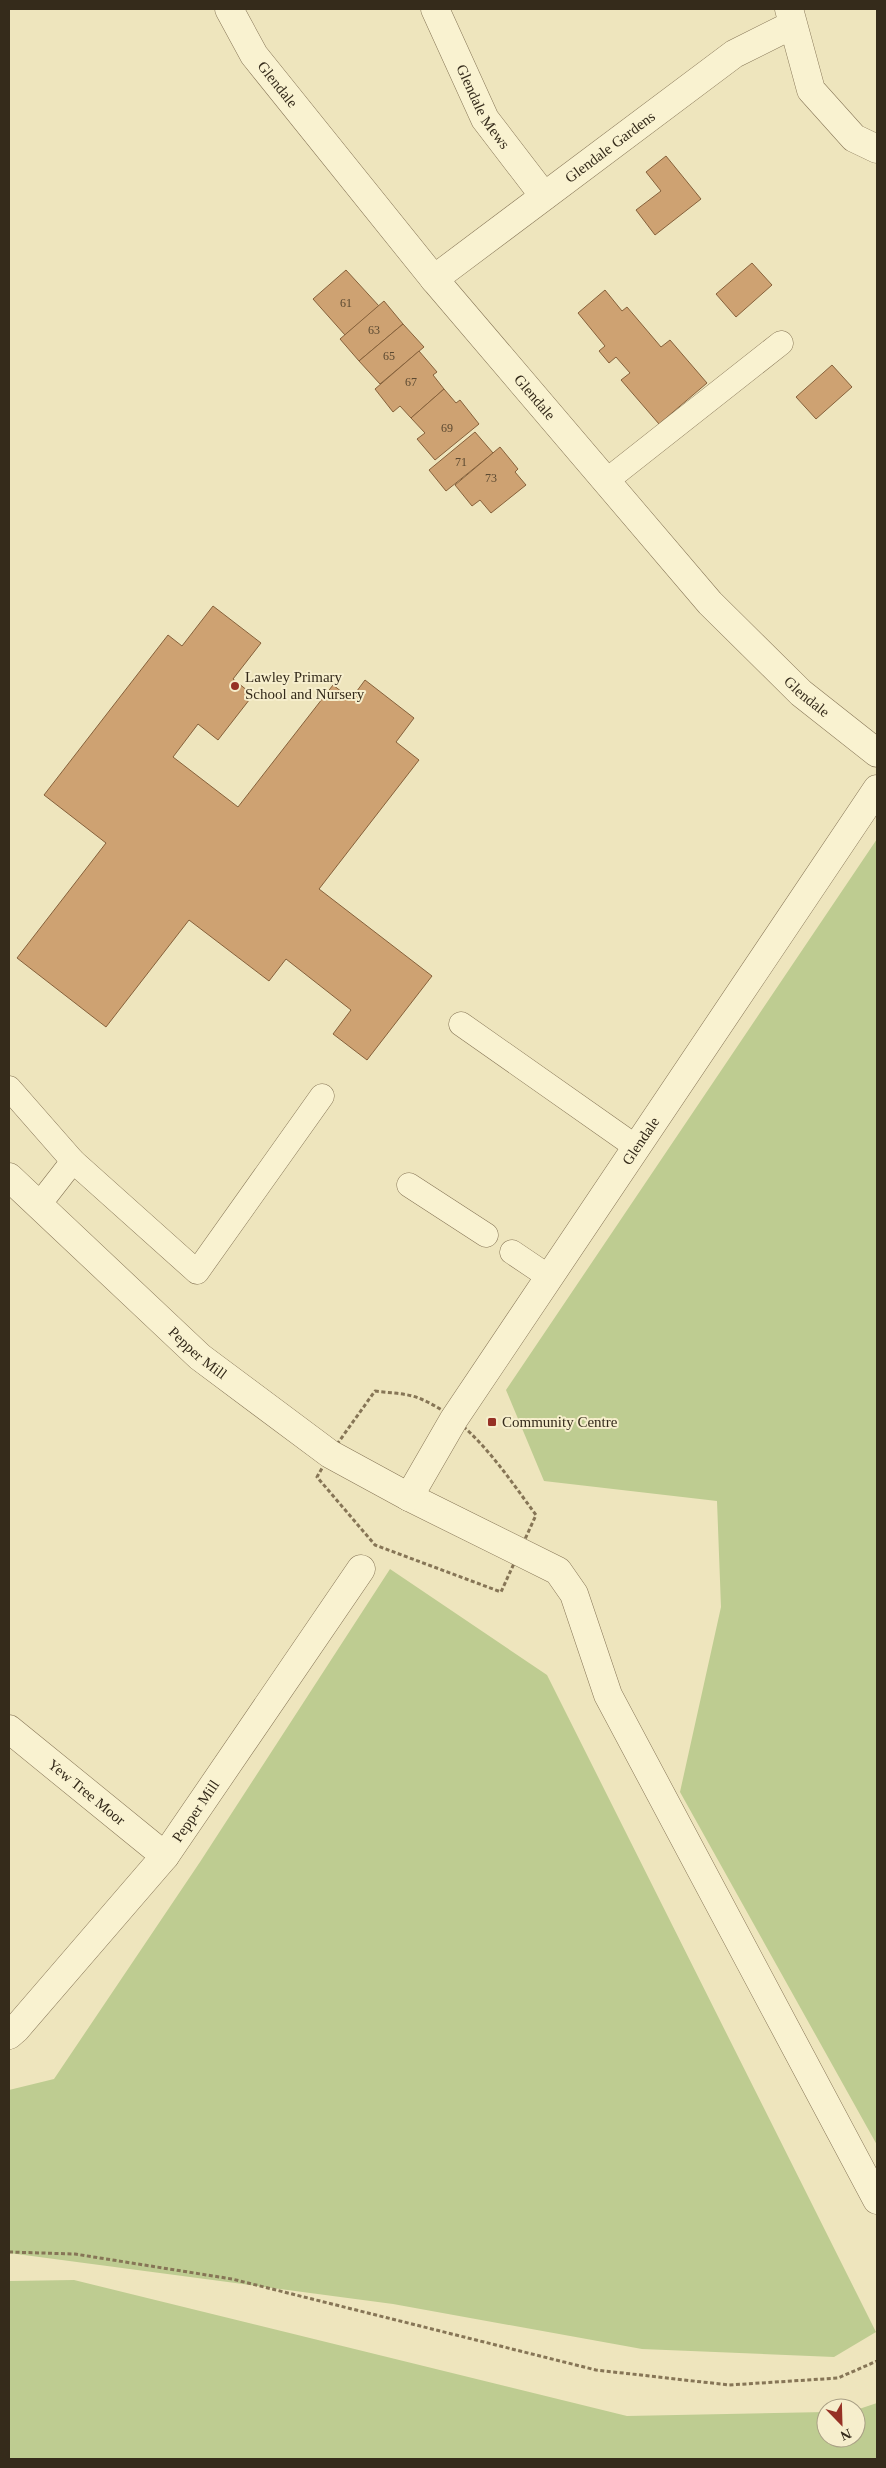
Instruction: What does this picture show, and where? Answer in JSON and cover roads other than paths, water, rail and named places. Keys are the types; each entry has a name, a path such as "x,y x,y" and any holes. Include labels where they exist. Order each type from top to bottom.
{"street":[{"name":"Glendale","path":"228,9 254,55 434,278 710,604 801,693 877,753"},
{"name":"Glendale Mews","path":"435,9 485,119 544,196"},
{"name":"Glendale Gardens","path":"434,278 734,54 790,17 811,90 854,138 877,148"},
{"name":"Glendale","path":"409,1497 454,1419 877,789"},
{"name":"Pepper Mill","path":"9,1177 200,1357 330,1454 409,1497 558,1571 574,1594 608,1695 877,2200"},
{"name":"Pepper Mill","path":"9,2035 166,1856 361,1569"},
{"name":"Yew Tree Moor","path":"9,1729 166,1856"}],"lane":[{"path":"606,481 781,343"},
{"path":"461,1024 636,1147"},
{"path":"9,1088 73,1161 197,1272 322,1096"},
{"path":"38,1206 73,1161"},
{"path":"409,1185 486,1235"},
{"path":"512,1252 549,1276"}],"place":[{"name":"Lawley Primary School and Nursery","path":"235,686"},
{"name":"Community Centre","path":"492,1422"}]}
